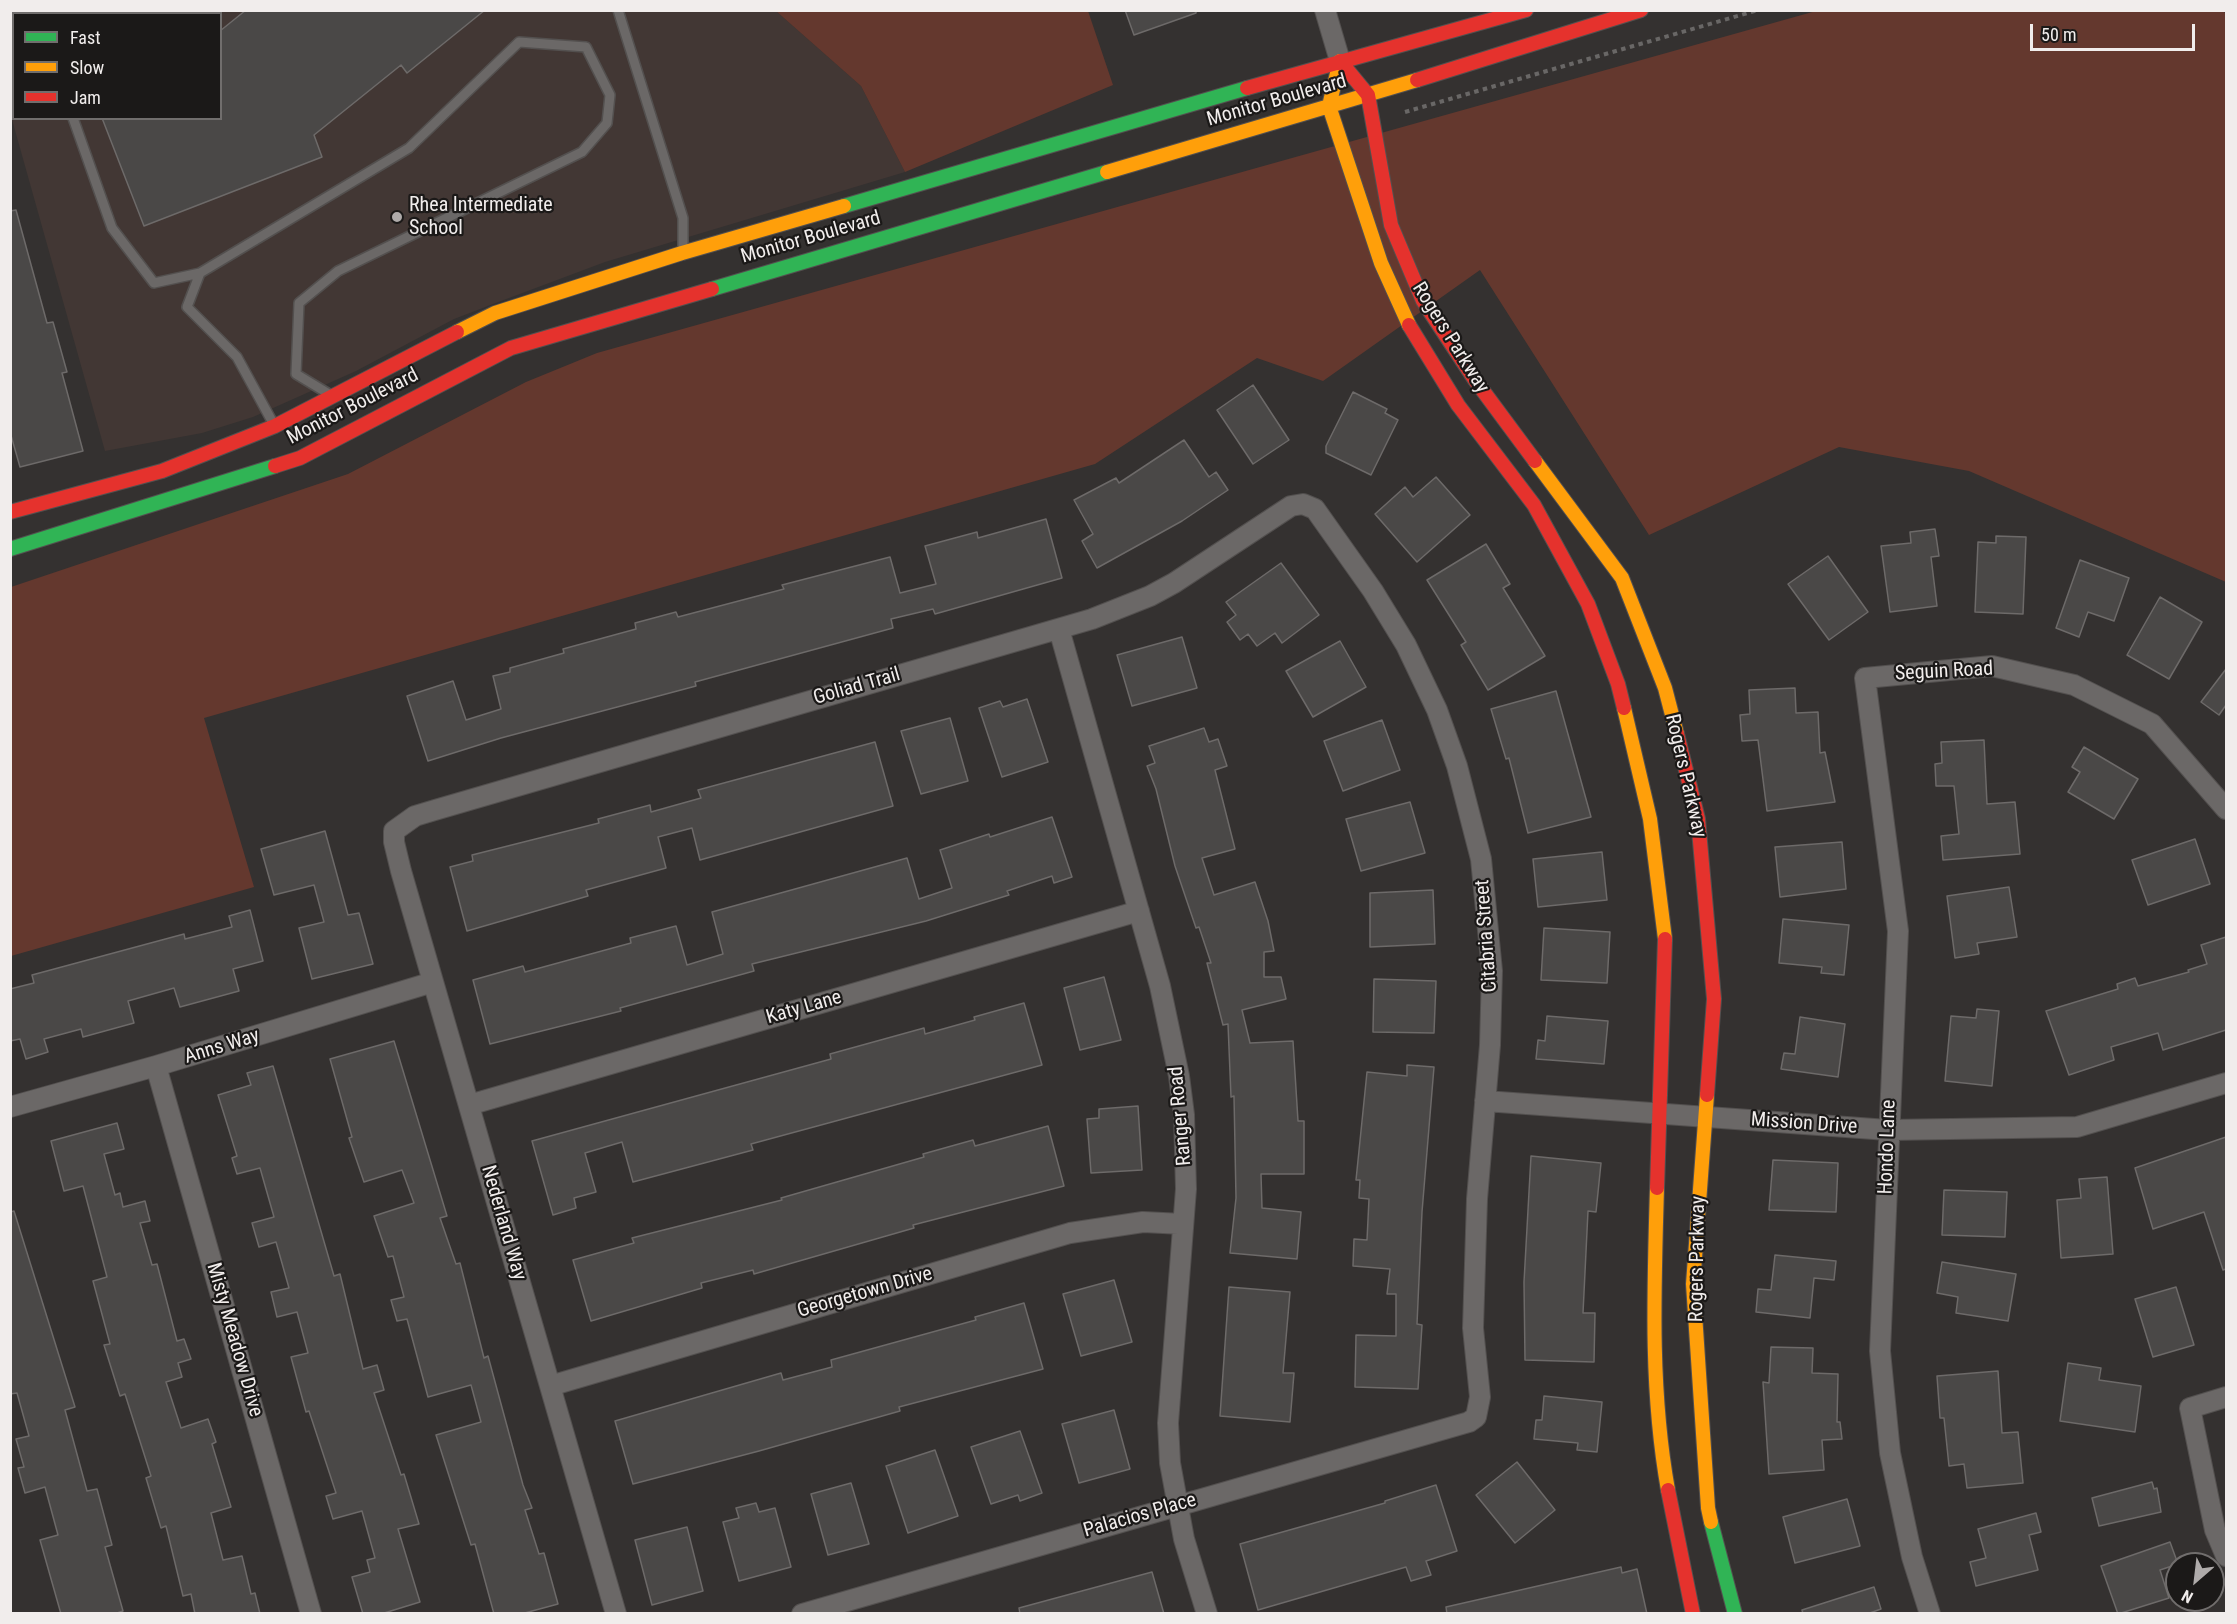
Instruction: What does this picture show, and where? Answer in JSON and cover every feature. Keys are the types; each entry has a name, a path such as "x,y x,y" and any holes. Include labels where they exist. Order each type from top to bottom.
{"street":[{"name":"Rogers Parkway","path":"1325,10 1340,61 1368,95 1391,225 1423,301 1475,380 1622,578 1665,688 1698,819 1714,999 1693,1284 1708,1508 1735,1614"},
{"name":"Monitor Boulevard","path":"10,512 162,471 274,426 495,313 682,253 1340,61 1526,10"},
{"name":"Monitor Boulevard","path":"10,549 174,500 300,458 511,348 1368,95 1641,10"},
{"path":"1329,106 1340,61"},
{"name":"Rogers Parkway","path":"1329,106 1381,263 1409,326 1458,405 1534,505 1588,604 1618,684 1650,819 1663,909 1666,957 1653,1304 1654,1383 1661,1452 1683,1573 1693,1614"},
{"name":"Goliad Trail","path":"394,831 415,816 1118,610 1150,596 1197,569 1291,506 1303,504"},
{"name":"Citabria Street","path":"1303,504 1315,509 1322,516 1373,591 1406,645 1437,710 1457,766 1481,859 1492,971 1473,1316 1480,1397 1476,1416"},
{"name":"Ranger Road","path":"1059,629 1160,986 1179,1076 1186,1156 1168,1423 1170,1462 1184,1539 1207,1614"},
{"name":"Seguin Road","path":"1865,678 1992,666 2074,685 2152,724 2226,809"},
{"name":"Hondo Lane","path":"1865,678 1898,931 1880,1351 1890,1453 1912,1557 1930,1614"},
{"name":"Nederland Way","path":"394,831 399,863 616,1614"},
{"name":"Katy Lane","path":"469,1105 1139,910"},
{"name":"Anns Way","path":"10,1107 156,1066 433,982"},
{"name":"Misty Meadow Drive","path":"156,1066 311,1614"},
{"name":"Mission Drive","path":"1485,1101 1888,1130 2077,1126 2226,1083"},
{"name":"Georgetown Drive","path":"550,1386 1070,1233 1143,1222 1183,1224"},
{"path":"2226,1397 2190,1408 2215,1530 2226,1556"},
{"name":"Palacios Place","path":"802,1614 1469,1422 1476,1416"}],"lane":[{"path":"618,10 683,218 682,253"},
{"path":"74,120 112,228 154,283 200,273 409,148 519,42 586,47 610,95 607,123 582,152 338,271 299,303 296,374 334,397"},
{"path":"200,273 187,307 237,357 274,426"}],"path":[{"path":"1405,112 1758,10"}],"shaded area":[{"path":"2222,10 2226,14 2226,582 1969,471 1839,447 1649,535 1480,270 1323,381 1257,358 1095,464 204,718 254,887 11,956 11,587 348,474 526,382 597,353 1816,11"},
{"name":"Rhea Intermediate School","path":"10,11 776,11 861,86 905,172 605,262 493,304 454,319 356,371 253,417 202,433 105,451 12,120 222,120 222,12 12,12 12,120"},
{"path":"776,11 1088,11 1113,85 905,172 861,86"}],"building":[{"path":"246,10 485,10 407,73 401,65 314,135 322,157 144,226 103,120 222,120 222,29"},
{"path":"1125,10 1196,10 1196,13 1134,35"},
{"path":"16,210 47,323 53,322 67,372 62,373 83,451 20,467 10,432 10,211"},
{"path":"1253,385 1289,440 1253,464 1217,410"},
{"path":"1353,392 1387,409 1385,413 1398,420 1371,475 1326,453 1326,446"},
{"path":"1184,440 1209,477 1216,472 1228,490 1182,521 1097,568 1082,541 1093,534 1074,500 1116,478 1119,483"},
{"path":"1436,477 1470,515 1417,562 1375,514 1405,487 1413,497"},
{"path":"1046,519 1062,578 935,614 933,609 891,619 893,628 695,682 696,686 501,738 428,761 407,696 453,681 466,720 501,709 493,676 510,672 510,668 564,653 563,649 636,629 635,623 676,612 678,617 784,589 782,585 890,557 900,593 936,584 925,546 977,532 978,538"},
{"path":"1935,529 1939,556 1931,557 1937,606 1890,612 1881,546 1911,543 1910,532"},
{"path":"1996,536 2026,537 2023,614 1975,612 1978,542 1996,543"},
{"path":"1486,544 1510,584 1503,588 1545,656 1488,690 1461,645 1466,642 1427,580"},
{"path":"1828,556 1868,612 1829,640 1788,584"},
{"path":"2080,560 2129,578 2114,621 2088,612 2079,637 2056,628"},
{"path":"1281,563 1319,615 1282,643 1275,633 1257,646 1248,634 1240,640 1227,622 1236,615 1226,602"},
{"path":"2160,597 2202,622 2169,679 2127,655"},
{"path":"1182,637 1197,688 1132,706 1117,655"},
{"path":"1340,641 1366,687 1313,717 1286,671"},
{"path":"2226,669 2226,705 2219,715 2201,702"},
{"path":"1795,688 1796,713 1818,712 1820,753 1825,752 1835,802 1767,811 1758,740 1742,741 1740,715 1750,714 1749,690"},
{"path":"1556,691 1591,817 1528,833 1509,758 1506,759 1491,709"},
{"path":"1027,699 1048,762 1002,777 979,708 1000,701 1003,707"},
{"path":"950,718 968,781 921,794 901,731"},
{"path":"1382,720 1400,770 1343,791 1324,741"},
{"path":"1204,728 1209,742 1218,739 1227,766 1215,770 1235,849 1202,858 1214,895 1255,882 1268,921 1274,951 1264,952 1264,977 1281,977 1286,999 1242,1010 1250,1043 1293,1041 1298,1121 1304,1121 1304,1174 1261,1174 1262,1208 1301,1212 1297,1259 1230,1253 1236,1198 1234,1096 1231,1097 1228,1024 1223,1025 1207,963 1211,963 1199,927 1196,928 1175,866 1156,789 1147,766 1155,763 1149,746"},
{"path":"1984,740 1987,804 2015,802 2020,854 1943,860 1941,836 1959,834 1954,786 1936,786 1935,764 1942,763 1941,742"},
{"path":"875,742 893,806 700,860 692,828 658,837 666,868 586,890 588,896 467,931 450,867 473,861 472,855 599,823 598,819 650,805 651,812 701,798 698,790"},
{"path":"2084,747 2138,779 2114,819 2068,792 2080,772 2072,767"},
{"path":"1410,802 1425,853 1361,871 1346,819"},
{"path":"1052,817 1072,877 1054,883 1052,876 1007,891 1009,895 926,921 752,964 754,971 620,1008 621,1011 490,1044 473,980 523,966 525,972 631,943 630,938 676,926 687,965 723,954 712,912 907,858 919,899 952,888 940,850"},
{"path":"325,831 348,915 359,913 373,964 312,979 299,928 324,922 314,885 274,895 261,849"},
{"path":"2195,839 2210,884 2148,905 2132,860"},
{"path":"1842,842 1846,889 1780,897 1775,847"},
{"path":"1602,852 1607,900 1538,907 1533,859"},
{"path":"2009,887 2017,937 1977,943 1979,954 1955,958 1947,896"},
{"path":"1433,890 1435,944 1370,947 1370,893"},
{"path":"250,910 263,961 233,969 239,991 180,1007 174,988 128,1001 134,1023 83,1037 81,1029 44,1039 48,1052 26,1059 20,1039 10,1041 10,989 34,983 32,975 184,934 185,939 232,927 229,916"},
{"path":"1783,919 1849,925 1844,975 1821,973 1822,967 1779,963"},
{"path":"1544,928 1610,932 1607,983 1541,980"},
{"path":"2226,937 2226,1030 2163,1050 2158,1033 2111,1047 2114,1060 2069,1075 2046,1011 2118,989 2117,984 2135,978 2138,986 2189,972 2188,970 2207,964 2201,945"},
{"path":"1104,977 1121,1040 1080,1050 1064,988"},
{"path":"1374,979 1436,981 1434,1033 1373,1032"},
{"path":"1024,1003 1042,1065 751,1144 753,1150 633,1182 622,1142 585,1153 596,1192 574,1198 576,1208 553,1215 532,1141 831,1059 830,1054 924,1028 925,1034"},
{"path":"1977,1009 1999,1011 1992,1086 1945,1081 1951,1016 1976,1018"},
{"path":"1547,1016 1608,1021 1604,1064 1536,1059 1538,1040 1545,1041"},
{"path":"1800,1017 1845,1024 1838,1077 1781,1069 1784,1053 1795,1054"},
{"path":"394,1041 447,1216 440,1218 456,1264 460,1263 484,1358 488,1356 523,1485 532,1508 525,1510 539,1554 544,1553 558,1604 521,1614 494,1614 475,1544 471,1545 436,1435 481,1422 471,1385 428,1397 407,1319 397,1321 391,1300 404,1297 393,1256 388,1257 374,1216 414,1203 402,1170 364,1182 349,1138 352,1137 330,1059"},
{"path":"1407,1065 1434,1067 1422,1212 1417,1324 1422,1325 1418,1389 1355,1387 1356,1335 1396,1336 1396,1294 1387,1294 1390,1269 1353,1266 1354,1239 1367,1240 1369,1199 1359,1198 1360,1180 1356,1180 1367,1072 1407,1076"},
{"path":"273,1066 334,1276 340,1274 363,1369 377,1365 384,1390 374,1393 401,1475 404,1474 419,1524 398,1529 420,1602 381,1614 363,1614 352,1577 370,1572 367,1560 375,1558 362,1511 333,1519 326,1496 336,1493 309,1411 306,1412 291,1357 308,1353 297,1312 277,1317 271,1292 289,1288 276,1242 259,1247 252,1223 274,1217 260,1168 237,1174 232,1158 237,1156 218,1095 251,1085 247,1073"},
{"path":"1138,1106 1142,1170 1091,1173 1087,1119 1099,1118 1099,1109"},
{"path":"117,1123 124,1149 104,1154 115,1195 120,1193 123,1207 145,1201 150,1221 140,1223 152,1265 157,1264 177,1341 184,1339 191,1359 178,1363 182,1377 166,1382 181,1428 208,1419 216,1442 212,1444 231,1507 211,1513 223,1560 242,1556 251,1594 255,1593 260,1614 195,1614 191,1594 183,1596 166,1526 161,1528 146,1478 151,1476 125,1394 120,1396 104,1345 110,1344 93,1281 107,1277 83,1186 64,1191 51,1141"},
{"path":"1048,1126 1064,1186 913,1225 914,1228 754,1274 753,1270 701,1283 702,1288 591,1321 573,1260 634,1243 632,1238 782,1200 781,1198 924,1157 923,1154 973,1140 975,1146"},
{"path":"2226,1137 2226,1269 2223,1270 2204,1212 2153,1229 2135,1168"},
{"path":"1531,1156 1601,1163 1596,1212 1588,1211 1583,1313 1595,1313 1594,1362 1525,1360 1524,1282"},
{"path":"1773,1160 1838,1163 1836,1212 1769,1210"},
{"path":"2107,1177 2113,1254 2061,1258 2057,1200 2081,1198 2079,1179"},
{"path":"1944,1190 2007,1192 2005,1237 1942,1235"},
{"path":"14,1211 75,1407 65,1410 87,1491 97,1489 112,1545 105,1547 123,1611 114,1614 61,1614 40,1540 58,1535 45,1487 25,1493 18,1468 24,1467 16,1439 29,1436 17,1393 10,1394 10,1212"},
{"path":"1775,1255 1836,1261 1834,1280 1814,1278 1810,1318 1756,1312 1758,1289 1771,1290"},
{"path":"1942,1262 2016,1274 2008,1321 1956,1313 1958,1297 1937,1293"},
{"path":"1114,1280 1132,1342 1081,1356 1063,1294"},
{"path":"1229,1287 1290,1292 1283,1373 1294,1373 1290,1422 1220,1416"},
{"path":"2176,1287 2194,1345 2153,1357 2135,1299"},
{"path":"1024,1303 1043,1369 899,1407 900,1411 633,1484 615,1421 781,1373 783,1380 832,1367 831,1360 976,1320 975,1317"},
{"path":"1771,1347 1813,1348 1812,1373 1838,1374 1837,1422 1840,1422 1842,1439 1822,1440 1824,1470 1769,1474 1763,1382 1769,1383"},
{"path":"2068,1363 2101,1368 2099,1380 2141,1386 2135,1432 2060,1421"},
{"path":"1998,1371 2002,1433 2018,1432 2023,1483 1967,1488 1964,1464 1949,1466 1944,1418 1940,1418 1937,1376"},
{"path":"1544,1396 1602,1402 1597,1452 1577,1450 1578,1443 1534,1439 1536,1420 1542,1420"},
{"path":"1114,1410 1130,1469 1079,1483 1062,1424"},
{"path":"1020,1431 1042,1493 1020,1501 1018,1495 991,1504 971,1447"},
{"path":"935,1450 958,1516 908,1533 886,1466"},
{"path":"1517,1462 1555,1510 1515,1543 1476,1495"},
{"path":"2152,1482 2154,1489 2157,1488 2161,1512 2099,1526 2092,1498"},
{"path":"851,1483 869,1544 828,1555 811,1494"},
{"path":"1436,1485 1457,1551 1426,1561 1431,1575 1411,1581 1406,1567 1258,1610 1240,1544 1385,1503 1385,1501"},
{"path":"1847,1499 1860,1546 1795,1563 1783,1517"},
{"path":"756,1503 759,1512 775,1508 791,1567 739,1581 723,1522 739,1518 736,1508"},
{"path":"2036,1513 2041,1532 2029,1535 2038,1570 1976,1586 1970,1562 1986,1558 1978,1529"},
{"path":"687,1527 703,1591 652,1605 635,1540"},
{"path":"2170,1542 2174,1552 2165,1552 2165,1568 2160,1570 2165,1586 2165,1599 2118,1614 2101,1566"},
{"path":"1621,1567 1622,1573 1637,1569 1647,1614 1447,1614 1446,1607"},
{"path":"1152,1572 1164,1614 1020,1614 1019,1608"},
{"path":"1874,1587 1881,1609 1867,1614 1803,1614 1802,1610"}],"traffic: fast":[{"path":"844,206 1247,88"},
{"path":"712,289 1107,172"},
{"path":"10,549 275,466"},
{"path":"1711,1522 1735,1614"}],"traffic: slow":[{"path":"1340,61 1329,106 1381,263 1409,325"},
{"path":"1107,172 1417,80"},
{"path":"457,332 495,313 682,253 844,206"},
{"path":"1535,461 1622,578 1665,688 1677,734"},
{"path":"1624,708 1650,819 1665,939"},
{"path":"1707,1095 1693,1284 1708,1508 1711,1522"},
{"path":"1657,1188 1654,1302 1656,1377 1658,1415 1668,1490"}],"traffic: jam":[{"path":"1247,88 1526,10"},
{"path":"1417,80 1641,10"},
{"path":"1340,61 1368,95 1391,225 1423,301 1475,380 1535,461"},
{"path":"275,466 300,458 511,348 712,289"},
{"path":"1409,325 1458,405 1534,505 1588,604 1618,684 1624,708"},
{"path":"10,512 162,471 275,426 457,332"},
{"path":"1677,734 1698,819 1714,999 1707,1095"},
{"path":"1657,1188 1665,939"},
{"path":"1668,1490 1693,1614"}],"place":[{"name":"Rhea Intermediate School","path":"397,217"}]}
